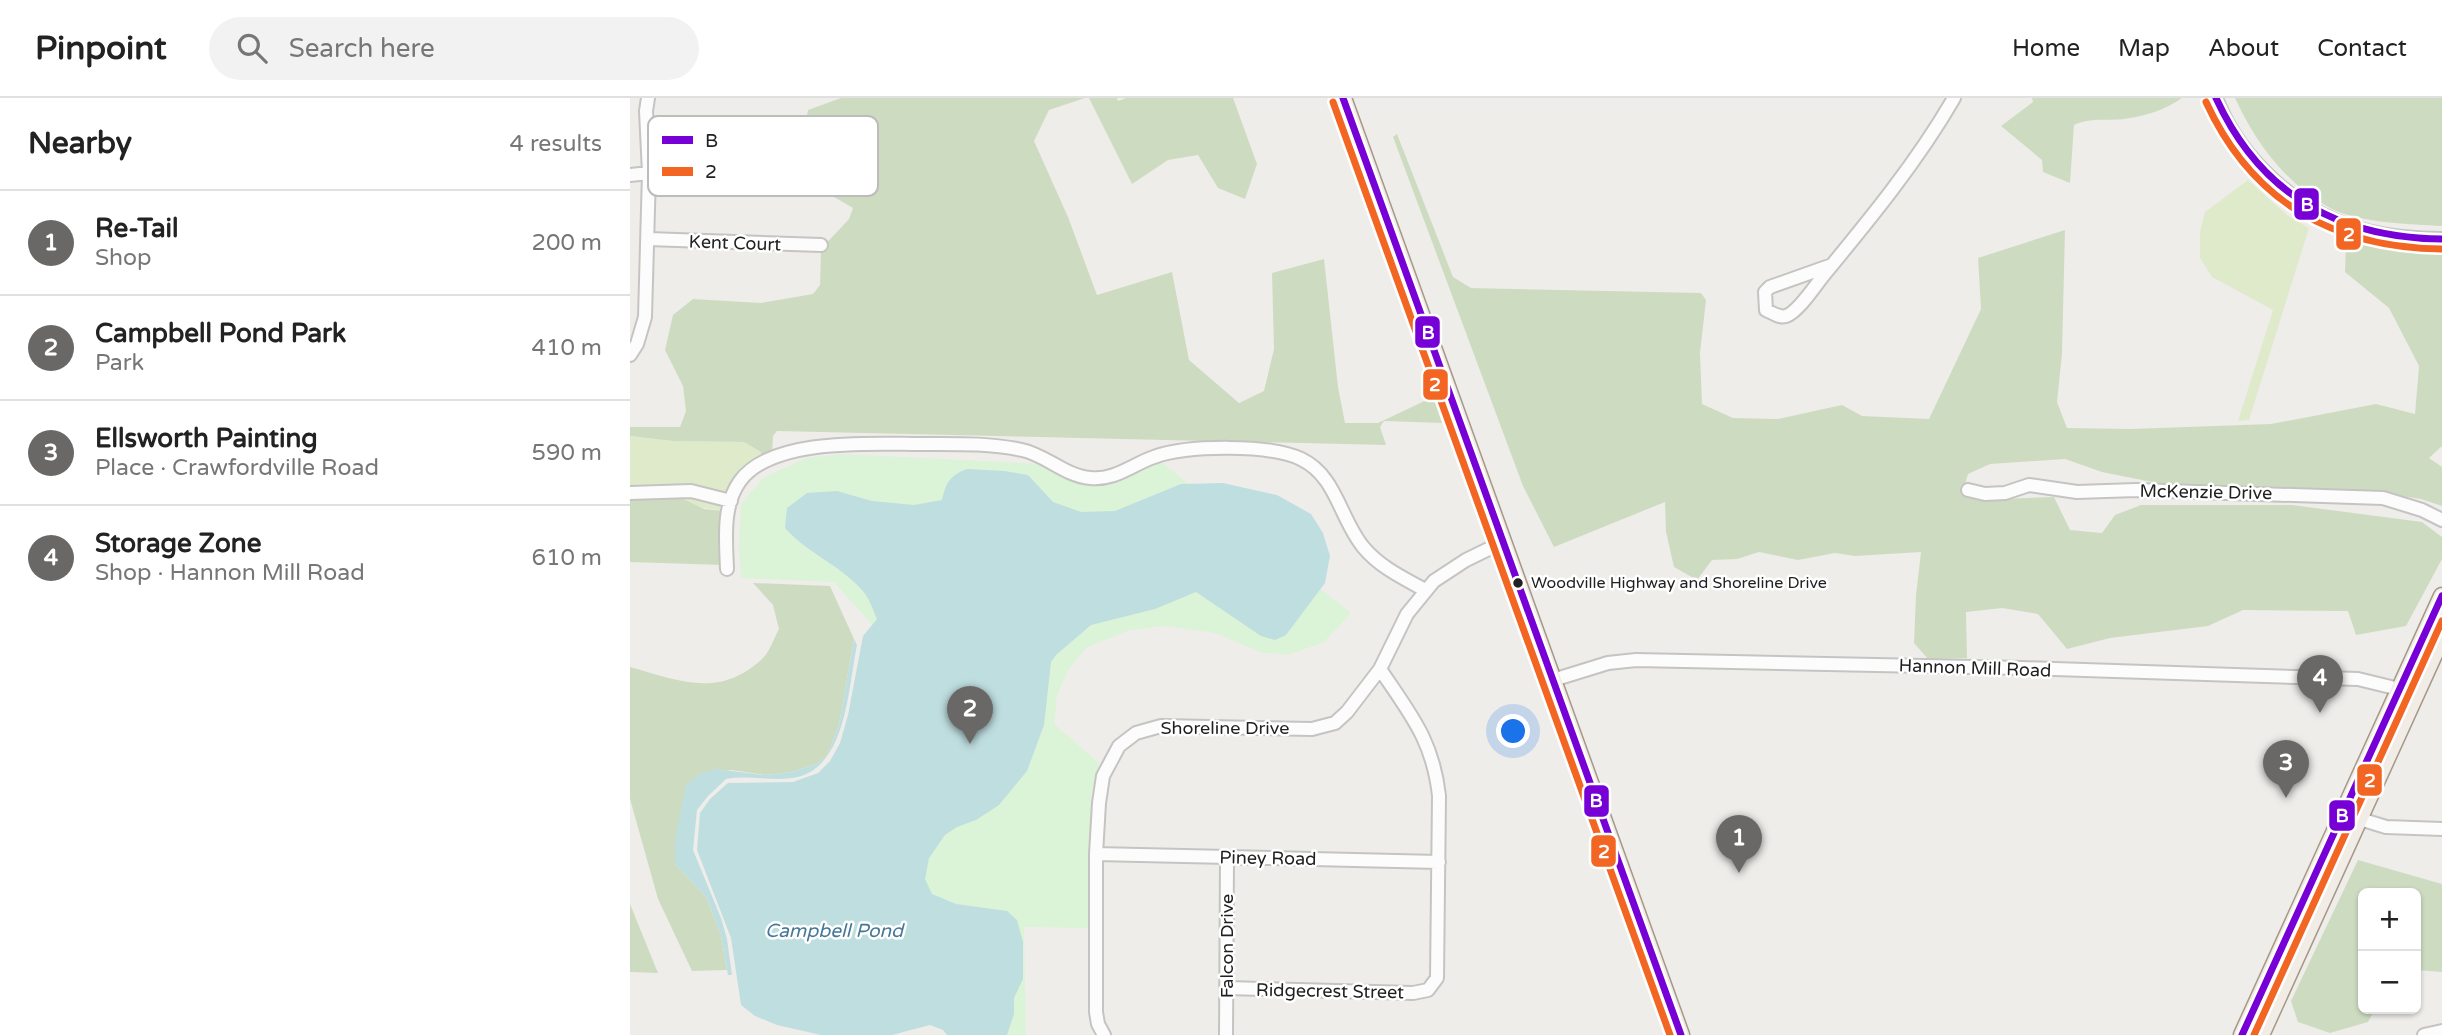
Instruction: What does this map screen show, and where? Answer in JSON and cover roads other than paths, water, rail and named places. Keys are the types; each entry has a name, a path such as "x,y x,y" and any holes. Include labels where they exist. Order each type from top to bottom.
{"main road":[{"path":"1343,98 1681,1035"},
{"path":"2244,1034 2442,596"},
{"path":"2260,1035 2442,637"},
{"path":"2399,689 2424,677"},
{"path":"2399,689 2403,722"},
{"path":"2322,860 2319,876 2322,901"},
{"path":"2295,960 2298,937 2296,917"}],"street":[{"path":"648,98 648,152"},
{"path":"1832,265 1770,287 1765,292 1766,310 1777,316 1787,316 1795,310 1888,197 1954,98"},
{"path":"2216,98 2226,120 2251,156 2281,186 2301,201 2337,221 2368,232 2442,239"},
{"path":"630,175 648,173"},
{"path":"630,355 637,344 645,317 649,196"},
{"name":"Kent Court","path":"648,239 821,245"},
{"path":"727,569 726,531 731,501 739,482 754,467 778,456 824,447 932,444 1007,447 1042,457 1089,478 1103,478 1153,457 1188,449 1279,452 1301,459 1316,469 1329,485 1354,535 1365,550 1384,567 1425,590"},
{"name":"McKenzie Drive","path":"1968,490 1985,494 2005,493 2028,485 2077,492 2136,490 2383,498 2422,510 2442,520"},
{"path":"630,493 691,491 731,501"},
{"name":"Shoreline Drive","path":"1104,1035 1096,1012 1096,854 1103,776 1112,757 1127,739 1147,729 1161,726 1312,729 1328,726 1348,712 1380,668 1408,614 1425,590 1446,571 1503,542"},
{"name":"Hannon Mill Road","path":"1553,680 1608,663 1660,661 2022,668 2358,679 2399,689"},
{"path":"1380,668 1420,729 1434,761 1439,796 1439,862"},
{"path":"2360,819 2386,827 2442,829"},
{"name":"Piney Road","path":"1096,854 1439,862"},
{"name":"Falcon Drive","path":"1226,1035 1227,857"},
{"name":"Ridgecrest Street","path":"1227,988 1423,992 1437,978 1439,965 1439,862"},
{"path":"2424,1035 2442,1031"}],"water":[{"name":"Campbell Pond","path":"967,469 1028,475 1053,502 1081,512 1115,511 1181,484 1223,483 1277,495 1311,514 1323,533 1330,556 1325,583 1286,635 1275,640 1261,636 1196,592 1155,609 1091,625 1051,662 1044,725 1027,771 999,805 945,835 929,858 925,879 932,894 956,904 1007,911 1017,920 1023,942 1023,979 1014,998 1014,1014 1007,1035 947,1035 943,1030 930,1025 892,1035 821,1035 777,1025 755,1016 741,1005 731,938 697,850 700,813 710,799 728,783 793,782 818,773 830,761 840,743 848,715 863,636 877,619 867,596 853,581 803,545 785,528 787,508 807,493 837,491 872,501 914,505 942,500 950,480"},
{"path":"854,639 857,645 847,704 842,725 827,755 839,725"},
{"path":"826,756 810,772 792,778 726,779 697,810 693,850 727,939 732,975 728,975 721,935 706,897 675,864 675,839 686,785 699,774 716,769 765,775 791,772 817,764"}],"place":[{"name":"Woodville Highway and Shoreline Drive","path":"1518,583"},
{"name":"Storage Zone","path":"2320,713"},
{"name":"Campbell Pond Park","path":"970,744"},
{"name":"Ellsworth Painting","path":"2286,798"},
{"name":"Re-Tail","path":"1739,873"}]}
